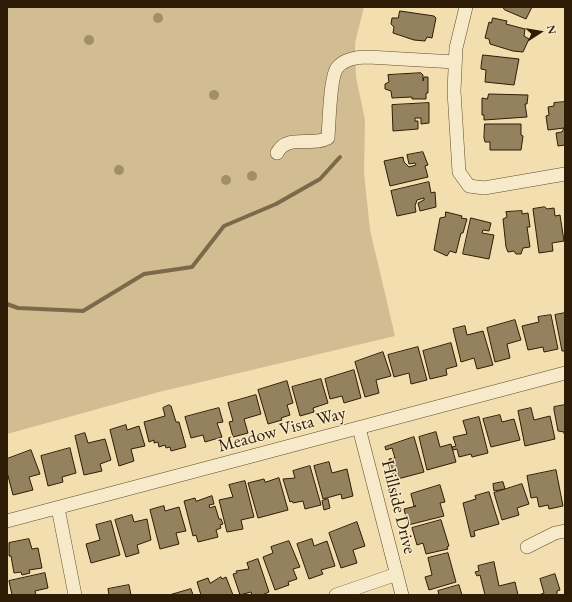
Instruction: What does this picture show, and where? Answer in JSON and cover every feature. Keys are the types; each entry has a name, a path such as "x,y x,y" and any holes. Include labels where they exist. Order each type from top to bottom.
{"street":[{"path":"466,7 456,48 454,91 459,172 469,186 484,188 565,174"},
{"path":"277,153 279,149 294,142 328,138 333,78 337,68 345,62 356,57 368,57 456,62"},
{"name":"Meadow Vista Way","path":"7,521 565,373"},
{"name":"Hillside Drive","path":"359,428 402,595"},
{"path":"58,508 75,595"},
{"path":"527,547 555,533 565,531"},
{"path":"336,595 396,574"}],"shaded area":[{"path":"7,7 364,7 355,43 356,77 365,120 364,173 370,230 395,336 159,392 7,434"}],"building":[{"path":"503,7 532,7 526,19 505,10"},
{"path":"400,11 434,16 436,18 432,38 427,37 425,41 414,40 393,33 394,27 391,24 392,18 398,18"},
{"path":"493,18 507,21 506,24 525,29 524,36 529,39 523,52 513,51 490,44 489,39 485,38 489,22 491,23"},
{"path":"483,55 519,59 514,85 485,82 486,70 481,69"},
{"path":"421,73 423,75 423,81 424,77 428,77 428,93 426,93 426,99 412,99 412,97 392,98 391,91 385,89 385,84 389,82 388,75"},
{"path":"489,94 528,95 527,104 525,104 527,117 484,120 484,115 482,115 482,98 487,99"},
{"path":"565,102 565,145 558,146 556,133 562,132 564,128 548,130 546,116 549,115 548,107 554,106 554,103"},
{"path":"429,103 429,123 421,124 421,118 415,118 415,121 418,121 418,129 393,131 392,105"},
{"path":"485,124 521,124 521,135 523,136 521,150 490,150 490,142 485,142 484,138"},
{"path":"423,152 428,165 425,166 428,177 390,186 384,161 403,157 404,162 409,167 416,165 415,163 409,164 407,155"},
{"path":"429,182 431,193 435,192 436,207 420,211 418,203 424,200 424,198 417,200 415,206 416,212 397,216 391,191"},
{"path":"545,207 547,209 554,208 555,216 560,215 564,241 552,243 553,251 539,253 533,209"},
{"path":"522,211 522,214 528,213 530,227 527,227 530,247 523,248 521,254 516,254 514,251 508,252 506,247 503,219 507,217 506,212"},
{"path":"446,212 462,216 461,218 467,219 463,233 461,233 456,253 450,251 447,256 434,250 440,218 445,217"},
{"path":"471,218 491,223 489,231 483,230 482,233 494,235 489,259 463,254"},
{"path":"565,313 565,351 562,351 555,315"},
{"path":"551,315 558,349 544,352 543,347 528,350 522,326 539,322 538,317"},
{"path":"515,320 521,340 507,344 510,358 495,362 487,328"},
{"path":"465,326 467,335 483,331 493,365 477,369 474,358 461,362 453,329"},
{"path":"451,343 457,366 446,369 447,375 430,379 423,351"},
{"path":"418,347 427,380 411,384 409,373 394,377 388,355"},
{"path":"383,352 391,376 376,380 379,393 365,397 355,362"},
{"path":"354,370 361,398 344,403 342,396 330,399 325,379"},
{"path":"321,379 328,403 313,408 314,412 300,416 292,387"},
{"path":"287,381 293,403 287,405 290,415 281,418 282,420 268,424 258,390"},
{"path":"256,395 261,414 244,419 248,433 233,437 229,422 233,421 228,403"},
{"path":"169,405 171,406 176,422 179,422 186,447 171,451 170,447 166,448 165,445 159,447 158,442 154,443 154,440 149,442 144,422 165,416 163,408"},
{"path":"565,405 564,434 564,432 558,431 554,407"},
{"path":"219,408 223,422 217,423 222,437 205,442 203,435 191,438 185,417"},
{"path":"531,408 534,420 550,416 555,439 525,446 518,411"},
{"path":"500,415 502,422 514,419 520,440 491,447 483,419"},
{"path":"479,417 488,453 472,457 471,454 459,457 457,449 453,450 452,447 456,446 453,437 467,434 463,421"},
{"path":"126,425 127,430 139,426 145,446 131,449 134,461 119,466 110,430"},
{"path":"436,432 440,447 451,444 456,462 427,470 419,437"},
{"path":"85,433 88,443 105,439 111,460 100,464 102,471 84,475 75,436"},
{"path":"414,437 424,472 394,480 389,459 395,458 392,448 386,450 385,447"},
{"path":"70,448 76,473 62,477 63,482 48,486 41,456"},
{"path":"31,450 40,474 29,477 33,490 13,495 7,472 7,459"},
{"path":"329,462 332,473 347,469 353,496 342,499 341,494 323,499 314,466"},
{"path":"310,466 321,505 305,509 303,501 293,503 292,501 290,502 283,479 295,478 293,471"},
{"path":"556,470 563,506 549,509 548,505 539,507 537,497 531,498 527,476"},
{"path":"279,478 288,510 258,518 248,483 264,479 265,482"},
{"path":"245,481 254,517 241,520 243,529 227,532 219,500 233,497 229,485"},
{"path":"503,482 505,489 494,491 493,484"},
{"path":"522,484 529,504 517,508 519,515 502,520 494,493"},
{"path":"440,485 445,502 440,503 444,516 408,525 404,509 416,506 414,506 411,494"},
{"path":"489,492 499,524 474,531 475,536 471,537 463,503 476,499 475,496"},
{"path":"212,496 214,504 209,505 210,508 215,506 219,519 221,519 223,524 220,525 221,528 216,530 218,537 198,542 196,535 193,536 184,501 195,498 196,501"},
{"path":"328,499 330,508 324,510 322,501"},
{"path":"164,506 165,511 179,507 186,531 176,533 179,544 160,549 150,510"},
{"path":"132,515 134,522 147,519 151,540 137,545 139,553 126,557 115,520"},
{"path":"441,520 449,546 447,547 448,549 426,554 423,543 417,545 412,528"},
{"path":"111,521 120,555 91,563 86,544 100,540 96,525"},
{"path":"357,522 365,546 353,550 357,563 341,568 329,533"},
{"path":"29,539 32,549 38,548 42,568 29,570 30,573 22,575 21,572 14,573 11,556 9,556 9,543"},
{"path":"312,539 314,546 327,541 335,566 321,570 323,574 309,579 297,544"},
{"path":"289,541 300,567 293,569 297,579 288,582 289,585 275,590 263,557 273,553 271,547"},
{"path":"448,553 456,582 429,590 425,577 432,575 428,558"},
{"path":"258,559 269,592 262,595 252,595 251,592 240,595 233,574 237,573 236,571 249,569 247,563"},
{"path":"494,562 499,586 515,582 518,595 485,595 480,575 477,576 475,572 479,571 478,566"},
{"path":"45,573 48,588 35,591 36,595 12,595 9,581"},
{"path":"555,574 560,590 557,591 557,595 539,595 544,593 540,579"},
{"path":"221,577 222,579 226,577 233,595 201,595 197,582 208,578 210,583"},
{"path":"129,585 131,595 109,595 108,589"},
{"path":"459,585 462,595 439,595 438,591"},
{"path":"191,589 193,595 169,595 176,593"}],"waterway":[{"path":"7,304 18,308 83,311 144,274 192,267 224,226 276,204 320,179 340,157"}]}
